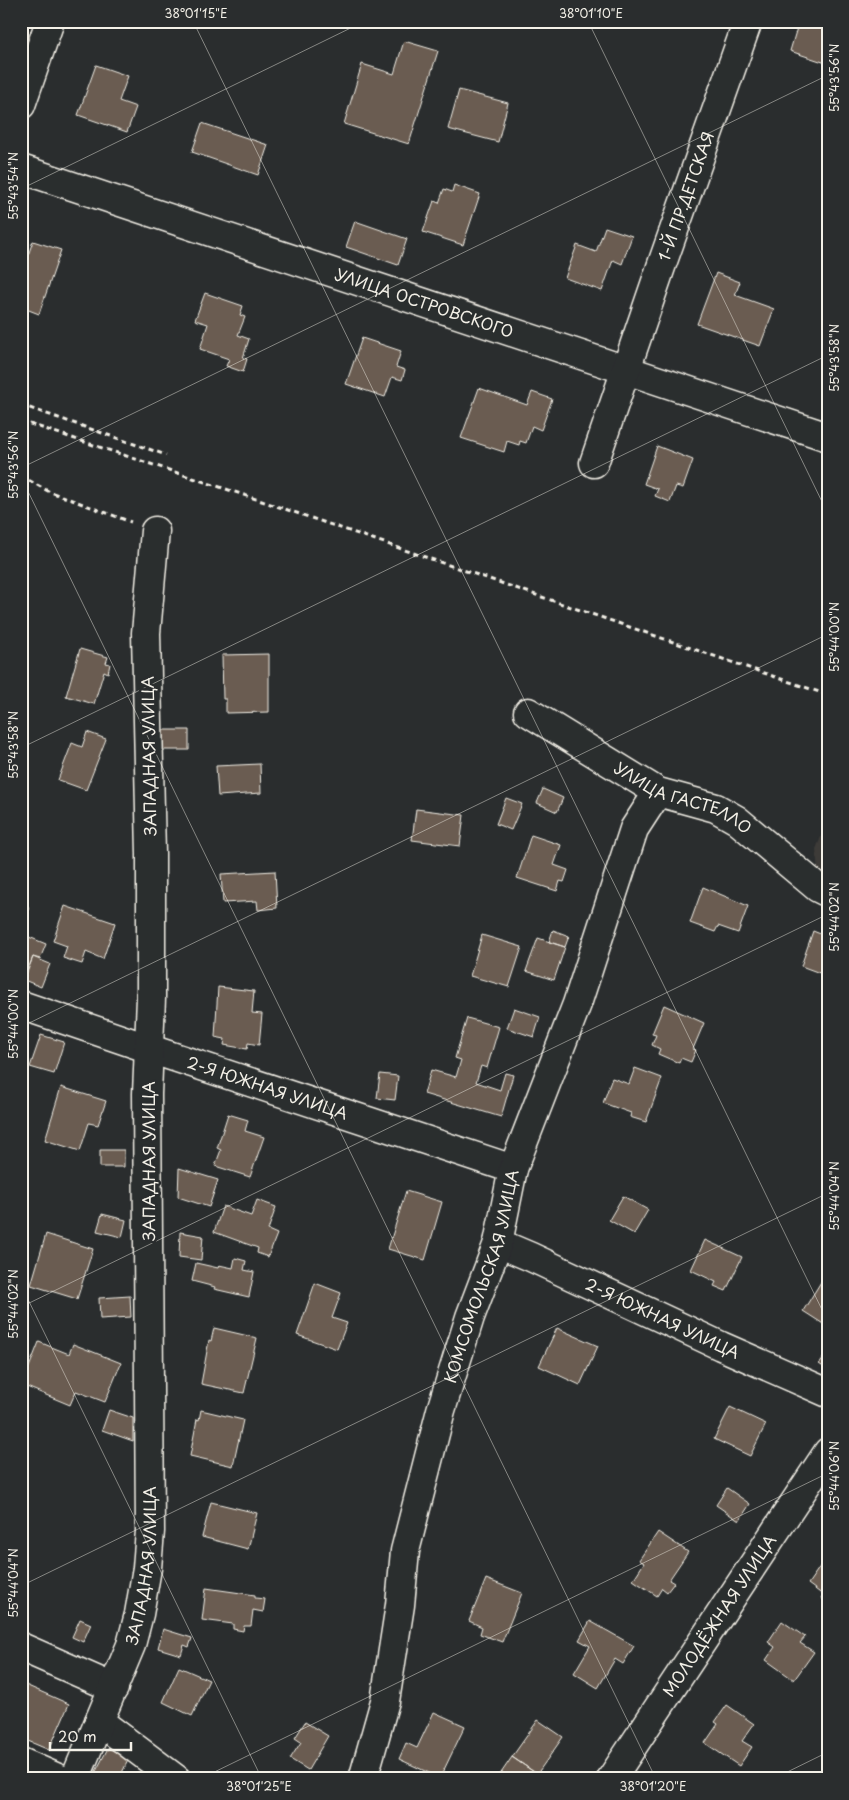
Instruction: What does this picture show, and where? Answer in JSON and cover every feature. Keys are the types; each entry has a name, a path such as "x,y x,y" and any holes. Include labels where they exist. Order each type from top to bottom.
{"street":[{"path":"21,105 50,21"},
{"name":"1-Й ПР.ДЕТСКАЯ","path":"594,463 748,21"},
{"name":"УЛИЦА ОСТРОВСКОГО","path":"21,169 828,437"},
{"name":"ЗАПАДНАЯ УЛИЦА","path":"74,1779 131,1645 139,1614 147,1568 150,1532 148,1104 151,854 146,633 154,530"},
{"name":"УЛИЦА ГАСТЕЛЛО","path":"528,712 658,792 716,808 737,820 818,888 828,893"},
{"name":"КОМСОМОЛЬСКАЯ УЛИЦА","path":"363,1779 385,1701 400,1605 405,1551 444,1401 470,1317 498,1244 513,1169 576,1004 634,829 658,792"},
{"name":"2-Я ЮЖНАЯ УЛИЦА","path":"21,1005 513,1169"},
{"name":"2-Я ЮЖНАЯ УЛИЦА","path":"498,1244 531,1257 720,1346 828,1394"},
{"name":"МОЛОДЁЖНАЯ УЛИЦА","path":"611,1779 828,1452"},
{"path":"21,1647 114,1688"},
{"path":"99,1721 176,1779"},
{"path":"21,1762 60,1779"}],"path":[{"path":"21,406 166,455"},
{"path":"21,421 256,499 828,695"},
{"path":"21,476 48,491 154,530"}],"shaded area":[{"path":"828,820 828,878 818,874 816,849"}],"building":[{"path":"799,21 828,21 828,58 826,63 790,51"},
{"path":"404,41 438,51 409,144 344,124 362,64 394,74"},
{"path":"96,65 128,76 119,101 136,107 127,132 78,115"},
{"path":"459,90 508,103 498,142 448,129"},
{"path":"202,123 268,145 258,175 192,152"},
{"path":"454,185 480,194 463,245 423,232 434,201 439,203 444,189 452,192"},
{"path":"355,221 407,239 398,265 346,247"},
{"path":"605,227 632,236 622,264 613,260 602,291 565,278 577,245 596,252"},
{"path":"33,241 61,250 39,314 21,307 21,275"},
{"path":"716,273 740,282 735,295 774,309 760,346 697,324"},
{"path":"205,293 243,306 240,315 245,317 238,335 249,339 243,358 247,359 243,372 226,366 229,359 200,349 208,324 195,320"},
{"path":"362,338 401,351 396,367 405,370 402,380 392,377 385,397 346,384"},
{"path":"479,388 527,405 532,392 552,399 541,430 532,426 526,443 520,441 519,445 507,441 504,452 461,438"},
{"path":"657,446 693,460 683,488 676,486 670,502 655,496 658,489 644,484"},
{"path":"80,649 108,657 106,663 110,664 108,673 104,671 94,704 66,696"},
{"path":"269,654 269,712 226,713 226,699 223,699 222,655"},
{"path":"161,730 189,730 189,750 162,750"},
{"path":"87,732 106,739 86,790 58,780 72,743 82,747"},
{"path":"260,764 261,793 218,796 216,766"},
{"path":"543,789 563,798 557,812 537,803"},
{"path":"506,798 522,804 511,830 496,824"},
{"path":"416,809 464,815 460,846 412,840"},
{"path":"531,835 561,845 554,865 568,870 564,882 560,881 557,891 517,878"},
{"path":"275,871 277,908 258,910 257,901 223,903 221,874"},
{"path":"703,887 748,906 738,933 718,926 715,932 690,923"},
{"path":"21,906 29,908 21,929"},
{"path":"65,906 115,923 103,959 86,952 82,964 63,958 67,946 53,941"},
{"path":"553,930 569,936 565,947 549,942"},
{"path":"813,931 828,937 828,976 801,966"},
{"path":"24,935 46,944 40,959 33,957 25,976 21,975 21,943"},
{"path":"482,935 522,947 509,987 470,976"},
{"path":"538,938 565,947 554,980 526,971"},
{"path":"33,957 50,964 41,987 24,980"},
{"path":"218,987 254,991 252,1013 262,1014 259,1045 248,1043 247,1049 224,1045 225,1039 215,1037"},
{"path":"664,1005 704,1023 693,1049 696,1050 691,1062 681,1058 679,1063 658,1054 660,1049 652,1045 656,1035 652,1034"},
{"path":"514,1008 540,1017 534,1037 507,1028"},
{"path":"467,1018 499,1027 487,1068 481,1066 476,1082 500,1090 505,1073 513,1075 501,1117 424,1094 431,1070 456,1077 461,1060 455,1058"},
{"path":"41,1035 64,1042 54,1074 30,1067"},
{"path":"635,1068 662,1078 646,1122 630,1117 631,1113 603,1103 612,1078 629,1084"},
{"path":"380,1074 398,1076 395,1100 377,1098"},
{"path":"61,1087 106,1101 98,1125 89,1123 80,1151 45,1140"},
{"path":"228,1114 248,1120 245,1131 264,1137 250,1177 215,1166 221,1150 217,1148"},
{"path":"100,1150 124,1150 124,1167 100,1167"},
{"path":"179,1168 218,1180 209,1207 178,1197"},
{"path":"406,1191 442,1202 425,1260 388,1249"},
{"path":"623,1196 648,1210 634,1234 609,1220"},
{"path":"257,1200 276,1207 268,1230 277,1234 268,1257 257,1253 258,1248 214,1232 223,1206 251,1216"},
{"path":"102,1214 126,1220 122,1237 97,1231"},
{"path":"180,1232 203,1236 201,1260 179,1257"},
{"path":"46,1234 93,1249 77,1299 31,1285"},
{"path":"705,1240 742,1257 726,1291 714,1286 716,1282 691,1270"},
{"path":"235,1258 246,1261 244,1270 254,1272 249,1297 214,1289 215,1287 192,1281 196,1263 218,1268 219,1265 233,1268"},
{"path":"824,1277 828,1279 828,1327 803,1311"},
{"path":"315,1283 341,1293 332,1318 347,1323 337,1349 297,1335"},
{"path":"130,1296 131,1317 100,1319 99,1298"},
{"path":"214,1328 257,1338 244,1393 201,1384 209,1340 211,1341"},
{"path":"557,1328 598,1346 580,1385 539,1366"},
{"path":"39,1342 69,1354 73,1344 121,1363 105,1402 76,1391 70,1405 22,1385"},
{"path":"828,1351 828,1370 819,1364"},
{"path":"730,1407 766,1424 750,1456 714,1439"},
{"path":"109,1410 133,1418 133,1441 102,1430"},
{"path":"201,1410 243,1420 233,1466 190,1456 197,1419 199,1420"},
{"path":"727,1488 750,1504 739,1521 716,1505"},
{"path":"211,1502 257,1513 248,1549 202,1537"},
{"path":"658,1532 688,1552 669,1580 674,1583 667,1592 662,1588 657,1596 633,1580 644,1563 639,1560"},
{"path":"828,1555 828,1603 821,1598 823,1595 808,1584"},
{"path":"486,1579 522,1593 502,1642 480,1634 482,1627 469,1621"},
{"path":"206,1588 255,1595 255,1598 265,1599 263,1612 253,1610 251,1626 244,1626 243,1631 233,1629 233,1624 202,1620"},
{"path":"80,1619 91,1624 83,1642 72,1637"},
{"path":"590,1621 634,1646 623,1664 615,1659 598,1688 574,1673 590,1646 579,1640"},
{"path":"782,1621 805,1637 800,1643 814,1652 794,1680 766,1660 775,1647 768,1642"},
{"path":"163,1629 192,1638 189,1647 184,1645 181,1655 158,1648"},
{"path":"179,1667 209,1680 192,1716 163,1702"},
{"path":"21,1683 69,1704 49,1750 21,1738"},
{"path":"727,1705 754,1724 742,1741 752,1747 739,1766 705,1743 718,1724 715,1722"},
{"path":"434,1712 465,1726 440,1778 399,1759 406,1743 417,1748"},
{"path":"538,1720 563,1737 537,1774 512,1757"},
{"path":"305,1722 328,1736 308,1770 290,1759 301,1742 295,1738"},
{"path":"117,1746 131,1754 119,1779 106,1779 95,1773 108,1748 114,1751"},
{"path":"512,1757 537,1774 534,1779 497,1779"}]}
